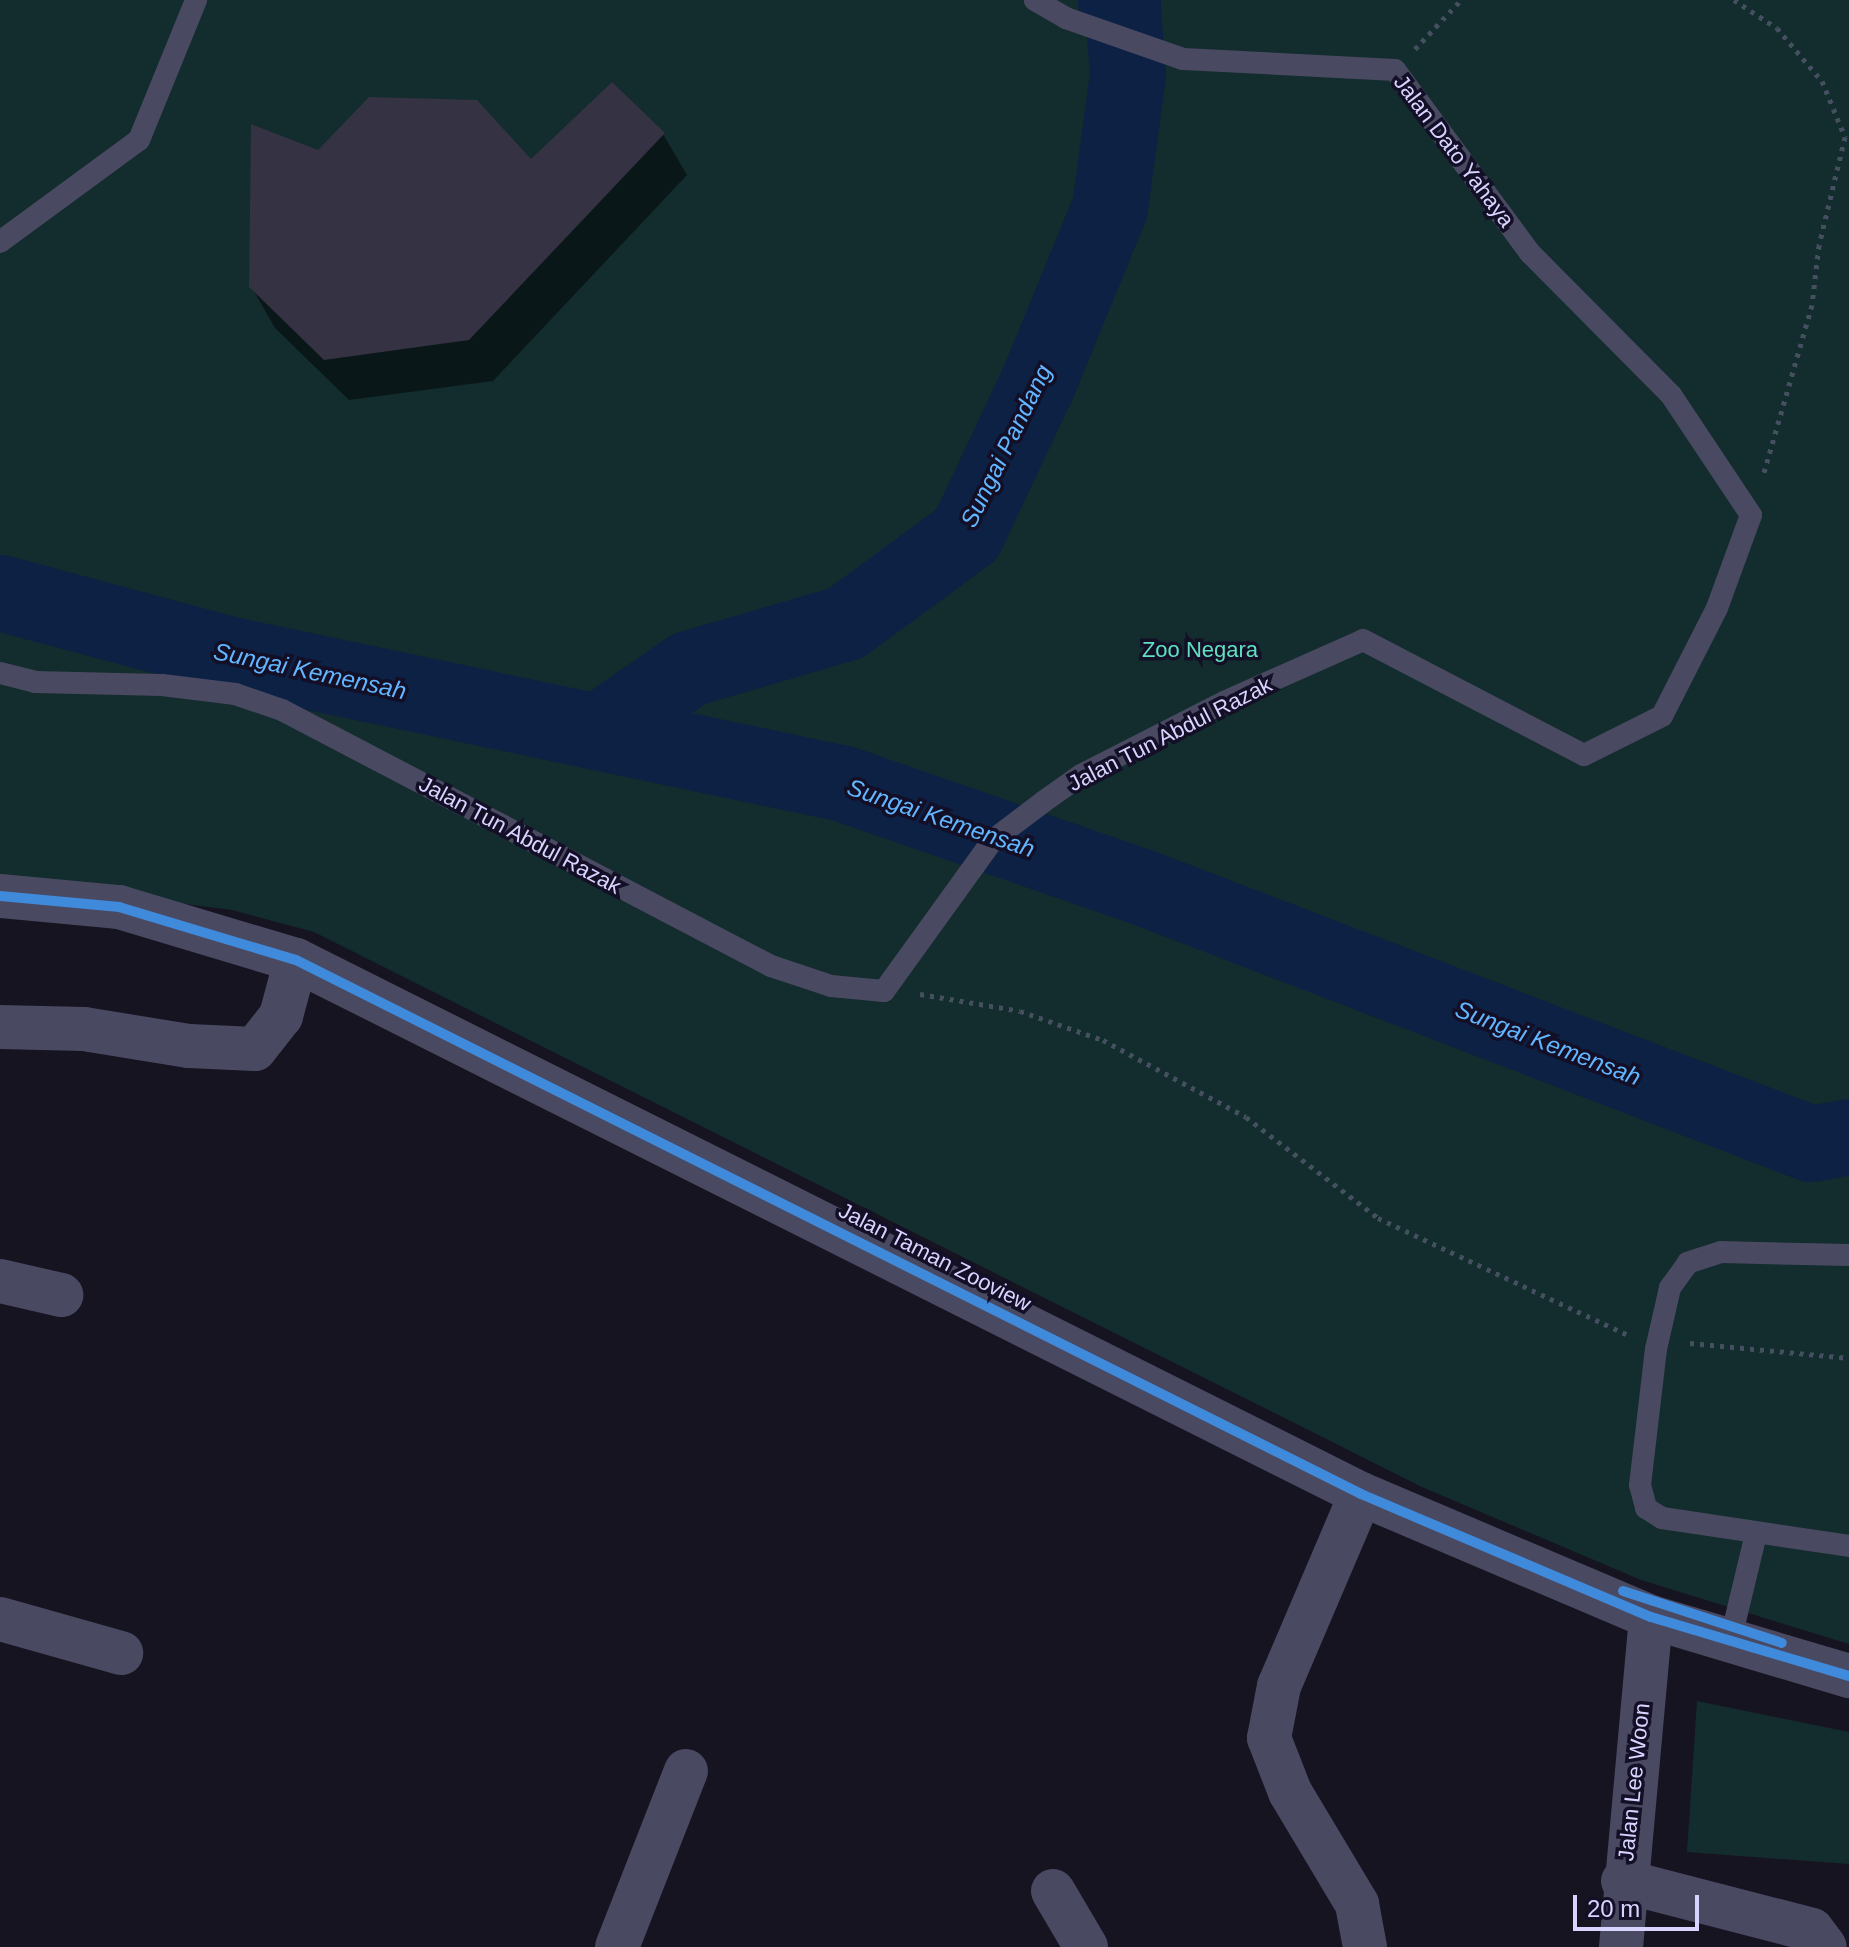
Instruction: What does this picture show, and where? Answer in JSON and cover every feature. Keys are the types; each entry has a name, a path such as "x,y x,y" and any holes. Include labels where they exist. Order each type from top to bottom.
{"street":[{"name":"Jalan Taman Zooview","path":"0,896 119,907 296,960 1361,1494 1651,1617 1849,1676"},
{"path":"0,1027 84,1029 189,1046 255,1049 281,1016 296,960"},
{"path":"0,1281 61,1295"},
{"path":"1361,1494 1279,1686 1269,1738 1290,1792 1357,1904 1365,1947"},
{"name":"Jalan Lee Woon","path":"1621,1947 1623,1881 1651,1617"},
{"path":"0,1619 121,1653"},
{"path":"617,1947 686,1771"},
{"path":"1623,1881 1812,1930 1825,1947"},
{"path":"1053,1891 1086,1947"}],"lane":[{"path":"0,242 139,140 196,0"},
{"name":"Jalan Dato Yahaya","path":"1035,0 1066,18 1183,59 1395,70 1530,253 1671,395 1751,515"},
{"name":"Jalan Tun Abdul Razak","path":"0,673 35,682 162,685 235,694 282,710 771,966 831,986 884,991 993,840 1043,802 1081,775 1224,702 1363,640 1584,755 1662,716 1717,608 1751,515"},
{"path":"1849,1255 1721,1252 1688,1263 1670,1288 1656,1349 1640,1485 1646,1508 1662,1518 1849,1546"},
{"path":"1730,1642 1756,1534"}],"path":[{"path":"1395,70 1461,0"},
{"path":"1734,0 1777,28 1822,81 1845,137 1819,245 1812,305 1751,515"},
{"path":"884,991 1020,1011 1103,1040 1246,1117 1378,1218 1656,1349 1703,1341 1849,1358"}],"green space":[{"name":"Zoo Negara","path":"0,0 1849,0 1849,1644 1641,1580 1422,1487 314,932 232,910 90,892 0,888"},
{"path":"1697,1701 1849,1732 1849,1864 1687,1852"}],"building":[{"path":"612,82 665,133 469,340 324,360 249,287 251,124 318,150 369,97 477,100 531,159"}],"waterway":[{"name":"Sungai Pandang","path":"598,732 689,669 846,623 967,534 1039,381 1110,208 1128,75 1123,8 1116,0"},
{"name":"Sungai Kemensah","path":"0,593 231,655 844,784 1139,886 1811,1144 1849,1137"}],"cycle path":[{"path":"0,896 119,907 296,960 1361,1494 1651,1617 1849,1676"},
{"path":"1623,1591 1782,1643"}]}
